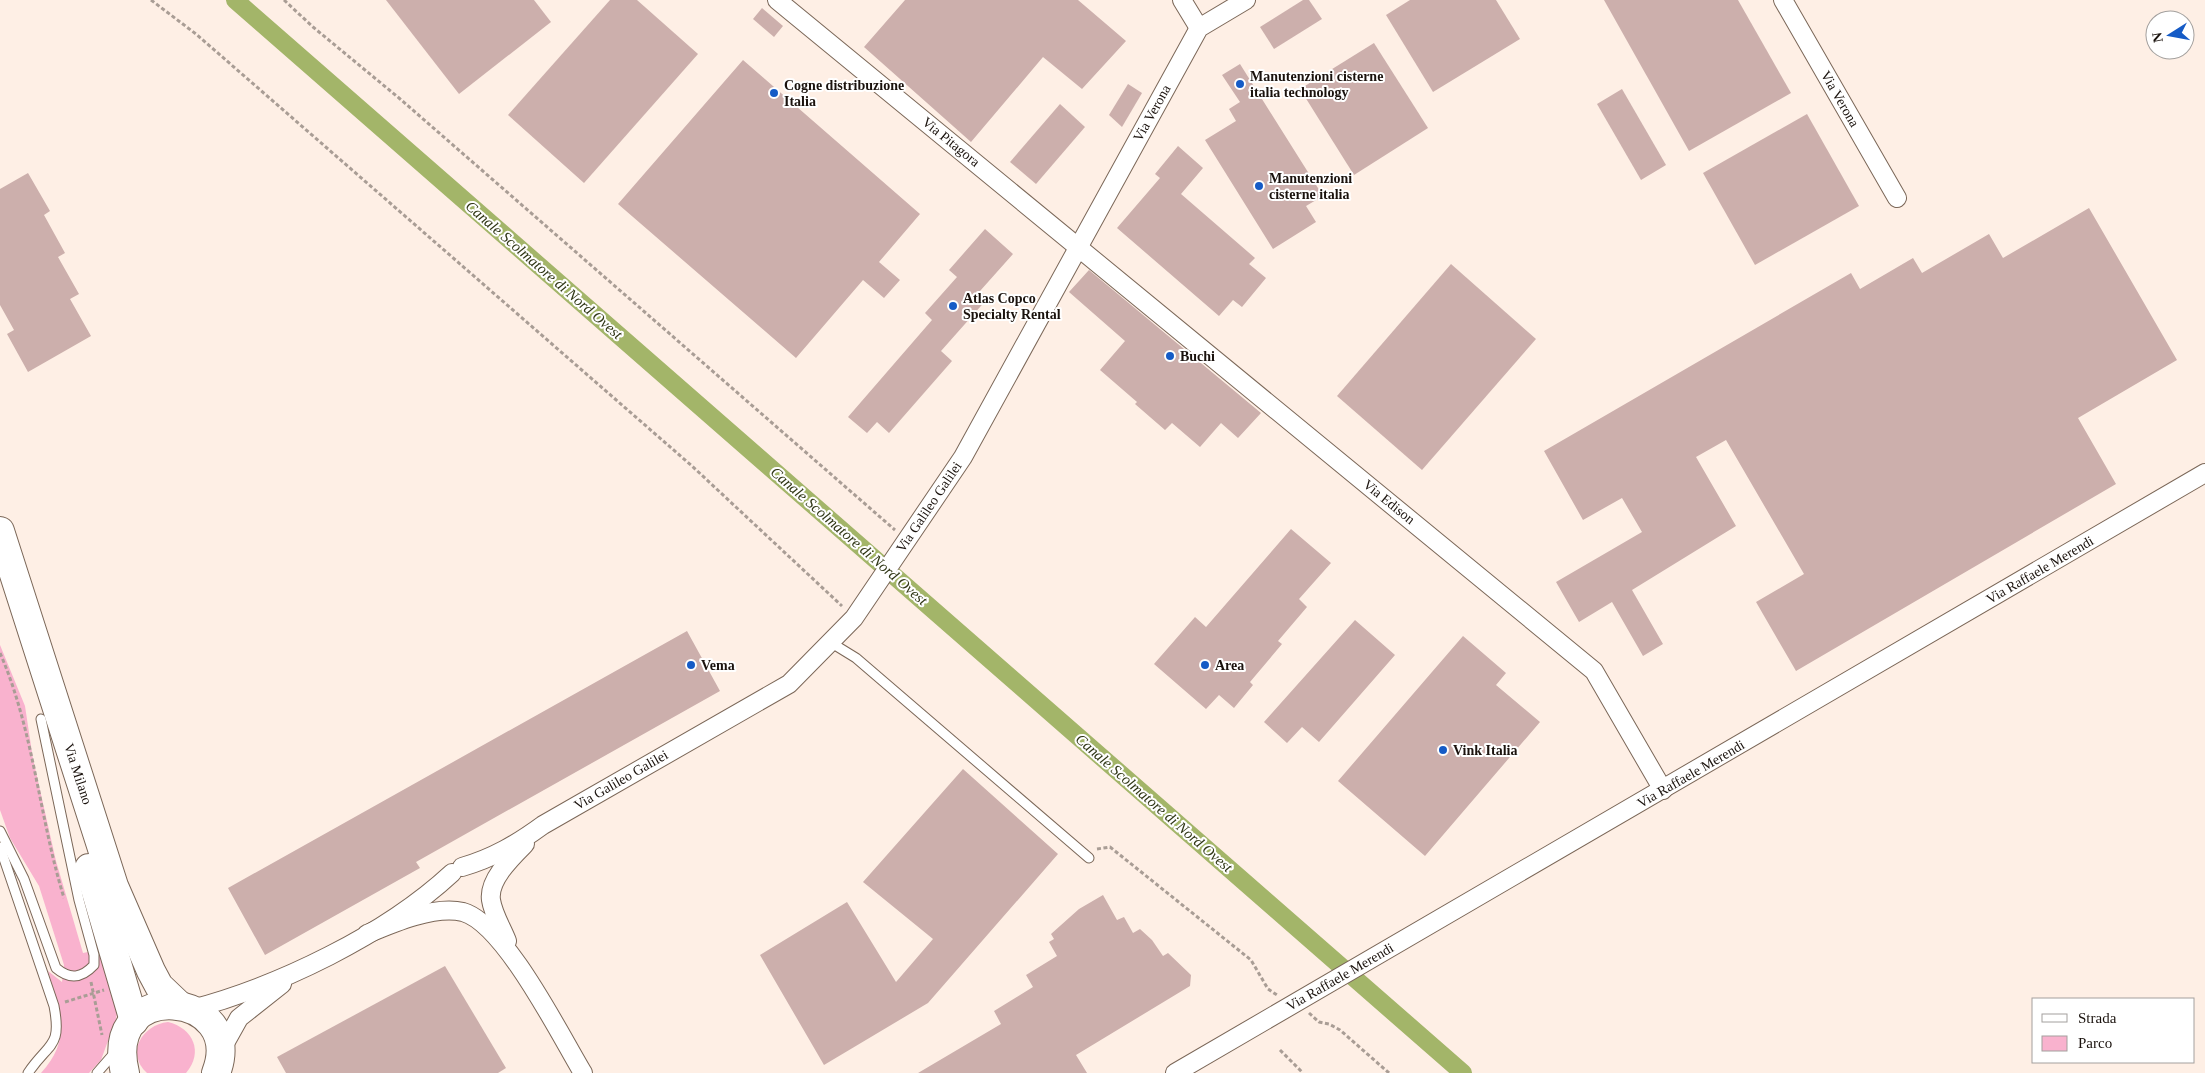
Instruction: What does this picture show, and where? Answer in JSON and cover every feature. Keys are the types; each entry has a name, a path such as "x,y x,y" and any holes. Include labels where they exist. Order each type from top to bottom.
{"main road":[{"name":"Via Milano","path":"0,531 114,886 147,964 159,986 186,1007 203,1016 212,1026 218,1039 218,1063"},
{"name":"Via Milano","path":"0,593 98,899 122,1059 126,1073"},
{"path":"119,1036 147,1010 162,1005 186,1007"}],"street":[{"name":"Via Pitagora","path":"778,0 1078,246"},
{"path":"1182,0 1199,28 1246,0"},
{"name":"Via Verona","path":"1783,0 1897,198"},
{"name":"Via Verona","path":"1078,246 1199,28"},
{"name":"Via Galileo Galilei","path":"186,1007 229,999 296,973 367,934 419,900 457,870 496,856 543,825 789,684 857,612 963,457 1078,246"},
{"name":"Via Edison","path":"1078,246 1594,671 1663,790"},
{"name":"Via Raffaele Merendi","path":"1175,1073 2205,473"},
{"name":"Via Galileo Galilei","path":"491,894 492,887 500,875 543,825"},
{"path":"515,960 492,903 490,880 483,872 472,867 457,870 445,886 446,898 455,909 487,926 515,960 583,1073"},
{"path":"464,913 474,912 482,908 491,894"},
{"name":"Via Galileo Galilei","path":"367,934 396,922 426,914 451,911 464,913"},
{"name":"Via Galileo Galilei","path":"218,1063 239,1018 296,973"}],"lane":[{"path":"830,642 856,658 1089,858"},
{"path":"0,831 14,856 31,897 56,968 64,975 76,977 88,972 94,965 94,955 79,900 41,719"},
{"path":"0,847 54,1006 58,1023 57,1035 28,1073"},
{"path":"97,1073 119,1036"}],"path":[{"path":"151,0 196,34 857,612"},
{"path":"284,0 313,27 406,104 903,545"},
{"path":"0,653 21,709 42,815 65,901"},
{"path":"1089,858 1096,850 1103,846 1110,847 1251,960 1268,989 1298,1000 1319,1022 1329,1024 1340,1030 1389,1073"},
{"path":"88,972 102,1031 119,1036"},
{"path":"1280,1050 1303,1073"}],"green space":[{"path":"0,645 25,706 33,759 56,861 83,953 103,949 119,1002 116,1019 101,1060 89,1073 41,1073 57,1048 61,1024 48,971 62,982 64,965 39,886 10,838 0,810"},
{"path":"168,1022 184,1030 193,1042 195,1049 191,1065 186,1073 147,1073 137,1057 140,1041 151,1028"}],"building":[{"path":"386,0 534,0 551,22 459,94"},
{"path":"610,0 637,0 698,54 584,183 508,115"},
{"path":"905,0 1078,0 1126,41 1082,89 1043,57 971,142 864,47"},
{"path":"1303,0 1309,0 1322,19 1274,49 1260,27"},
{"path":"1410,0 1496,0 1520,39 1433,92 1386,15"},
{"path":"1604,0 1738,0 1791,93 1689,151"},
{"path":"762,8 783,26 774,37 753,19"},
{"path":"1374,43 1428,128 1354,175 1300,89"},
{"path":"743,60 920,214 879,262 900,280 884,298 863,280 796,358 618,204"},
{"path":"1240,64 1323,196 1306,206 1316,222 1273,249 1205,140 1236,121 1229,109 1240,102 1222,75"},
{"path":"1128,84 1142,93 1122,127 1109,115"},
{"path":"1622,89 1666,165 1641,180 1597,104"},
{"path":"1060,104 1085,127 1036,184 1010,162"},
{"path":"1807,114 1859,206 1755,265 1703,173"},
{"path":"1178,146 1203,168 1181,194 1255,258 1249,264 1266,278 1242,307 1233,300 1219,316 1117,228 1160,178 1155,174"},
{"path":"28,173 50,211 44,215 65,253 58,257 79,294 70,299 91,336 28,372 7,334 14,330 0,305 0,189"},
{"path":"2089,208 2177,360 2078,418 2116,484 1796,671 1756,602 1804,574 1726,440 1696,457 1736,526 1632,590 1663,644 1643,656 1612,602 1579,622 1556,582 1642,532 1622,498 1583,520 1544,451 1851,273 1860,289 1913,258 1922,273 1989,234 2003,258"},
{"path":"985,229 1013,254 980,291 988,298 941,351 952,361 889,433 877,422 867,433 848,417 932,320 925,313 957,277 949,270"},
{"path":"1451,264 1536,339 1422,470 1337,396"},
{"path":"1089,270 1261,413 1238,438 1221,423 1200,447 1172,423 1165,430 1135,404 1137,402 1100,370 1125,341 1069,292"},
{"path":"1291,529 1331,563 1299,599 1307,607 1278,641 1282,644 1250,682 1253,685 1234,708 1219,695 1206,709 1154,664 1195,617 1206,627"},
{"path":"1355,620 1395,655 1319,742 1302,727 1287,743 1264,722"},
{"path":"687,631 720,691 416,862 420,868 265,955 228,888"},
{"path":"1463,636 1506,673 1496,685 1540,722 1425,856 1338,781"},
{"path":"963,769 1058,854 928,1003 824,1065 760,955 847,902 896,982 933,939 863,882"},
{"path":"1103,895 1117,920 1124,917 1133,933 1140,929 1152,940 1163,956 1168,953 1191,975 1190,986 1076,1055 1087,1073 918,1073 1001,1024 994,1011 1033,987 1026,975 1057,956 1049,942 1054,939 1051,934 1079,909"},
{"path":"445,966 506,1068 498,1073 286,1073 277,1057"}],"waterway":[{"name":"Canale Scolmatore di Nord Ovest","path":"235,0 1463,1073"}],"place":[{"name":"Manutenzioni cisterne italia technology","path":"1240,84"},
{"name":"Cogne distribuzione Italia","path":"774,93"},
{"name":"Manutenzioni cisterne italia","path":"1259,186"},
{"name":"Atlas Copco Specialty Rental","path":"953,306"},
{"name":"Buchi","path":"1170,356"},
{"name":"Vema","path":"691,665"},
{"name":"Area","path":"1205,665"},
{"name":"Vink Italia","path":"1443,750"}]}
